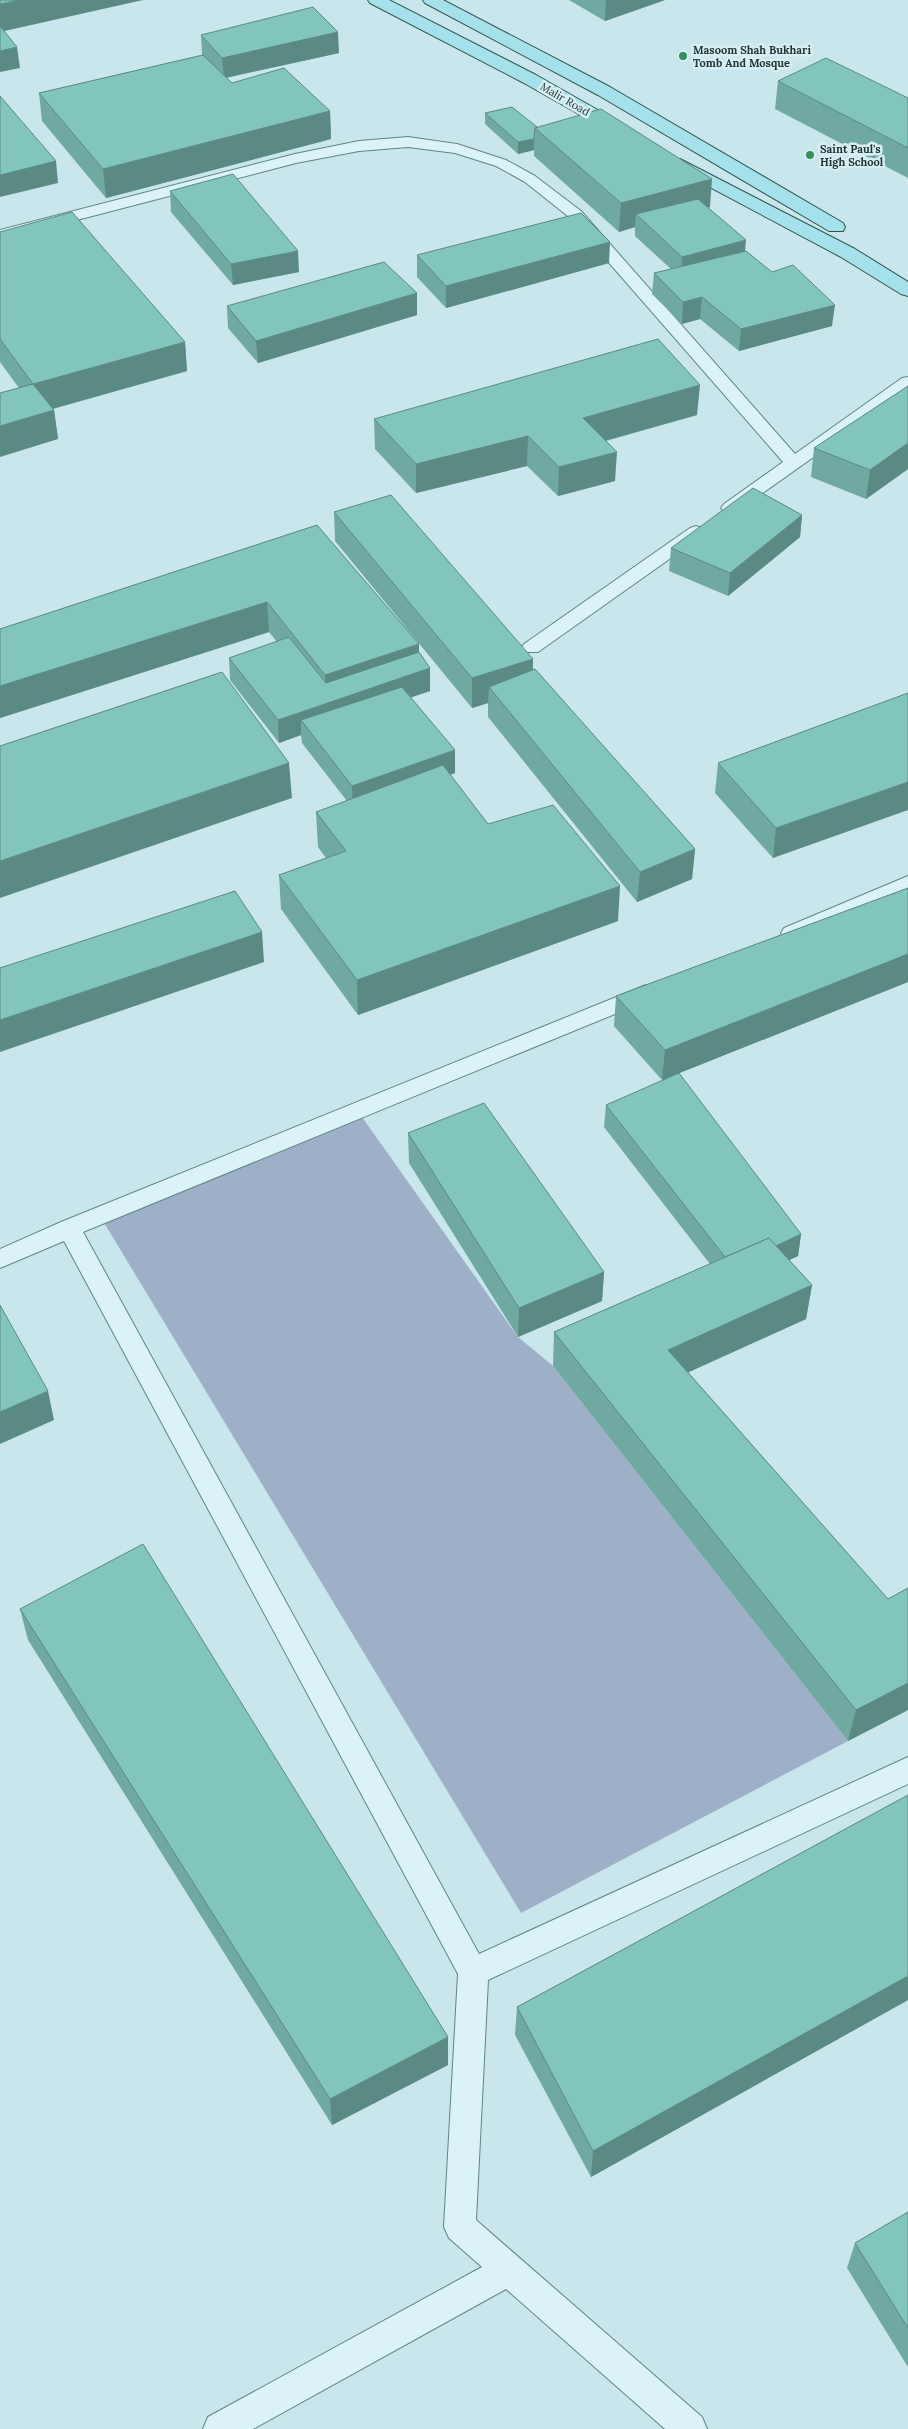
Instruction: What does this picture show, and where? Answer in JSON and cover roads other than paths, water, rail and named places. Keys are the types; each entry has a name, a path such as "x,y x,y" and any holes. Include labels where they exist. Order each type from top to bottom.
{"main road":[{"name":"Malir Road","path":"376,0 530,79 631,136"},
{"name":"Malir Road","path":"431,0 604,91 908,270"},
{"path":"665,156 848,253 908,290"}],"lane":[{"path":"0,235 295,159 359,146 408,142 457,149 501,163 530,179 575,214 793,464"},
{"path":"531,648 908,382"},
{"path":"769,942 908,883"},
{"path":"0,1259 69,1228 668,983"},
{"path":"69,1228 473,1972 460,2227 690,2429"},
{"path":"473,1972 908,1770"},
{"path":"220,2429 509,2270"}],"place":[{"name":"Masoom Shah Bukhari Tomb And Mosque","path":"683,56"},
{"name":"Saint Paul's High School","path":"810,155"}]}
